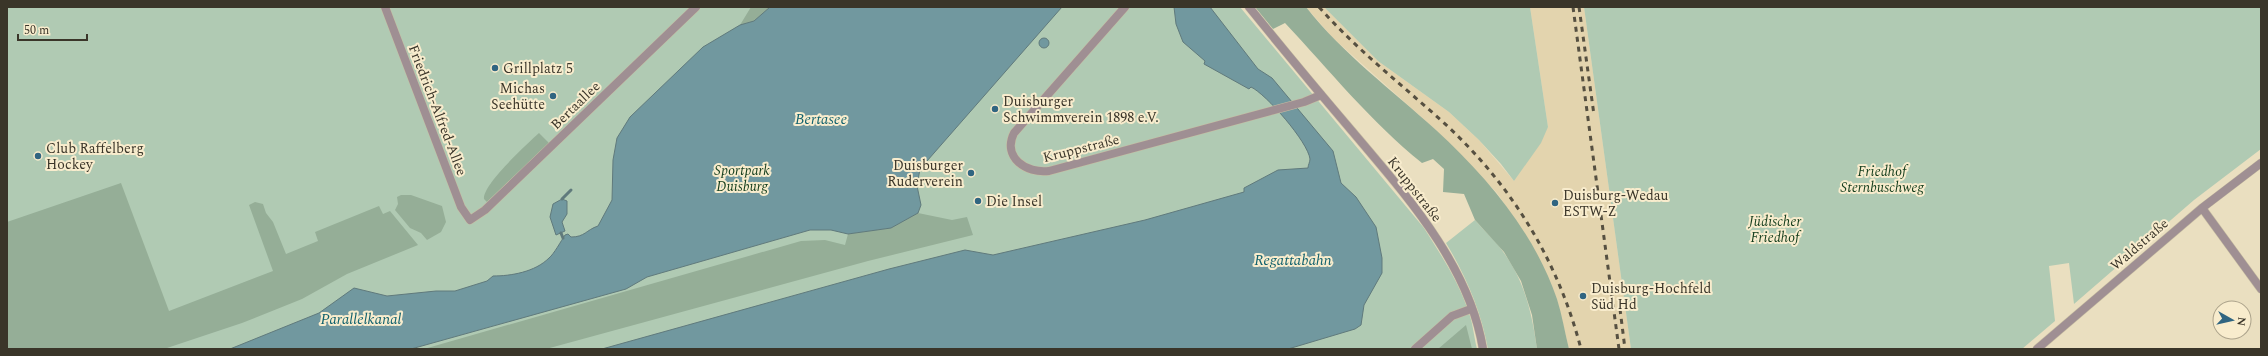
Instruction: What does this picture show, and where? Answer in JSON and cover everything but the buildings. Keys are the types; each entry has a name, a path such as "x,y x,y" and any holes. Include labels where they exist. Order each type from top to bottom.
{"street":[{"name":"Friedrich-Alfred-Allee","path":"385,7 461,208 470,220"},
{"name":"Bertaallee","path":"470,220 485,210 696,7"},
{"name":"Kruppstraße","path":"1125,7 1014,132 1011,140 1015,158 1025,168 1039,173 1049,171 1300,103 1322,95"},
{"name":"Kruppstraße","path":"1249,7 1406,196 1432,233 1456,273 1471,309 1483,349"},
{"name":"Waldstraße","path":"2038,349 2202,208 2261,163"},
{"path":"2202,208 2261,289"},
{"path":"1415,349 1452,316 1471,309"}],"shaded area":[{"path":"1306,7 1324,7 1378,61 1449,112 1479,140 1514,181 1548,127 1530,7 1584,7 1631,349 1569,349 1557,299 1543,268 1529,240 1497,193 1436,130 1333,38"}],"green space":[{"name":"Sportpark Duisburg","path":"7,7 1240,7 1424,228 1460,290 1470,317 1477,349 7,349"},
{"path":"751,7 770,7 754,21 740,25"},
{"path":"1255,7 1306,7 1320,24 1352,56 1436,130 1491,186 1522,228 1536,251 1557,299 1569,349 1537,349 1532,315 1521,281 1504,252 1475,220 1464,194 1443,192 1444,169 1433,159 1422,163 1403,147 1351,96 1285,23 1273,29"},
{"path":"1324,7 1530,7 1548,127 1541,143 1514,181 1479,140 1449,112 1378,61"},
{"name":"Friedhof Sternbuschweg","path":"1584,7 2261,7 2261,149 2194,200 2074,304 2069,263 2049,266 2055,321 2022,349 1631,349"},
{"path":"539,133 549,143 487,202 484,199 485,193 490,184 506,165"},
{"path":"121,183 169,311 273,271 249,205 255,202 263,204 266,213 273,222 286,254 318,241 315,232 379,206 383,214 390,211 418,245 347,274 302,299 242,323 164,349 7,349 7,222"},
{"path":"401,195 411,195 442,206 446,222 441,232 427,240 421,233 410,228 395,210 398,204 397,197"},
{"path":"918,213 952,220 967,217 973,235 868,261 546,349 424,349 801,241 825,240 845,245 848,234 891,228"},
{"path":"1475,220 1501,249 1517,275 1530,311 1537,349 1488,349 1472,294 1446,243"},
{"path":"1466,325 1472,349 1438,349"}],"water":[{"name":"Bertasee","path":"770,7 1062,7 920,169 918,180 916,181 921,205 918,213 891,228 848,234 831,230 810,230 647,277 626,289 411,349 230,349 319,313 354,288 387,296 436,291 455,291 487,281 493,276 522,272 537,267 553,254 565,235 568,234 571,237 576,237 583,235 598,226 612,200 613,160 617,138 630,117 703,47 740,25 754,21"},
{"name":"Regattabahn","path":"1174,7 1210,7 1258,69 1272,78 1333,151 1341,183 1356,197 1376,227 1382,258 1382,273 1364,305 1361,325 1355,329 1288,349 602,349 889,269 965,250 993,255 1145,220 1244,192 1244,188 1278,170 1308,168 1310,159 1308,151 1276,108 1258,91 1251,87 1249,89 1204,64 1205,61 1183,42 1176,24"},
{"path":"1042,38 1046,38 1048,39 1048,47 1042,48 1039,45 1039,41"},
{"path":"562,199 567,201 567,214 562,222 565,231 556,235 550,217 553,204"}],"waterway":[{"path":"562,199 571,190"},
{"path":"561,233 563,238"}],"railway":[{"path":"1319,7 1348,38 1443,122 1468,146 1490,171 1529,225 1545,254 1571,316 1581,349"},
{"path":"1573,7 1619,349"},
{"path":"1579,7 1594,115"},
{"path":"1620,309 1625,349"}],"place":[{"name":"Grillplatz 5","path":"495,68"},
{"name":"Michas Seehütte","path":"553,96"},
{"name":"Duisburger Schwimmverein 1898 e.V.","path":"995,109"},
{"name":"Club Raffelberg Hockey","path":"38,156"},
{"name":"Duisburger Ruderverein","path":"971,173"},
{"name":"Die Insel","path":"978,201"},
{"name":"Duisburg-Wedau ESTW-Z","path":"1555,203"},
{"name":"Duisburg-Hochfeld Süd Hd","path":"1583,296"}],"park label":[{"name":"Jüdischer Friedhof","path":"1775,230"}],"water label":[{"name":"Parallelkanal","path":"361,319"}]}
